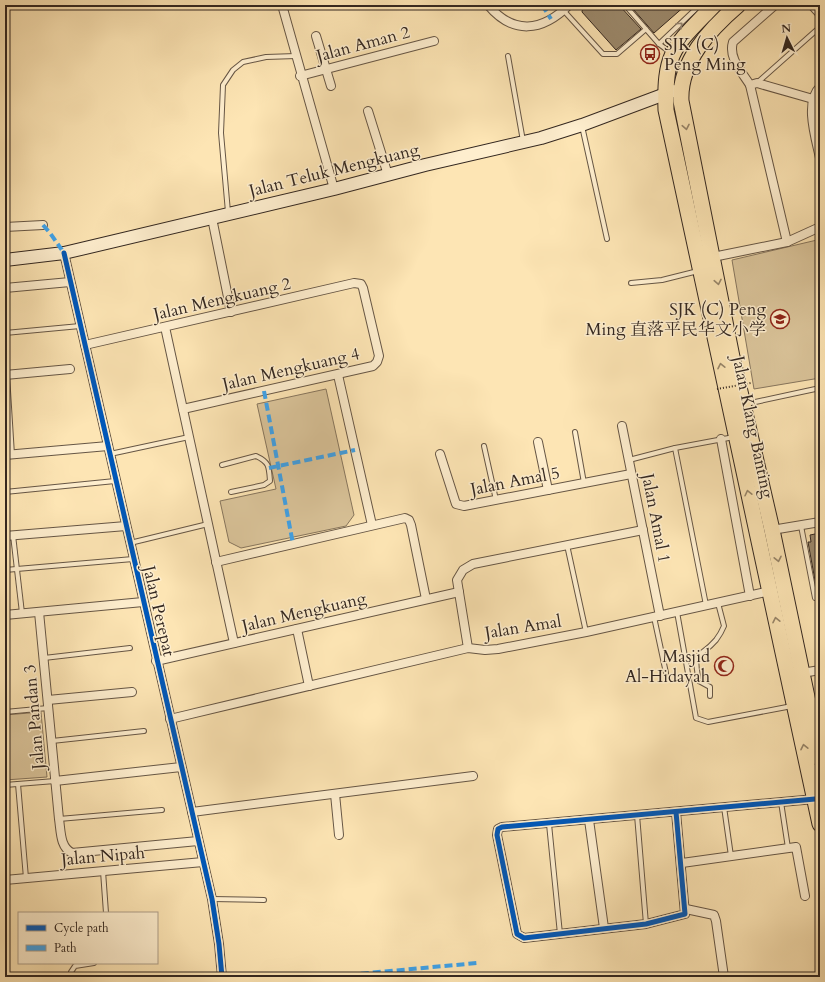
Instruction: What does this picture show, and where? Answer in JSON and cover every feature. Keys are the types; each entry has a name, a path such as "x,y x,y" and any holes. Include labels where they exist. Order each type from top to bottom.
{"highway":[{"name":"Jalan Klang Banting","path":"714,5 681,39 672,54 666,74 668,126 820,824"},
{"name":"Jalan Klang Banting","path":"738,5 697,48 683,79 681,101 743,404 772,530 820,759"}],"street":[{"path":"282,5 300,76 334,189"},
{"path":"488,5 498,17 518,27 542,25 566,8"},
{"path":"775,5 733,42 730,50 732,56 754,84 787,242"},
{"path":"316,36 330,86"},
{"name":"Jalan Aman 2","path":"300,76 434,41"},
{"path":"754,84 813,99"},
{"path":"820,87 813,99 812,118 820,158"},
{"name":"Jalan Teluk Mengkuang","path":"5,260 64,253 524,142 582,125 681,88"},
{"path":"368,111 388,175"},
{"path":"212,218 231,312"},
{"path":"5,227 43,225"},
{"path":"713,257 787,242 820,227"},
{"name":"Jalan Perepat","path":"64,253 156,661 212,899 216,920 222,977"},
{"path":"5,288 70,282"},
{"name":"Jalan Mengkuang 2","path":"84,345 354,283 361,284 363,288"},
{"name":"Jalan Mengkuang 4","path":"183,409 373,366 377,362 379,356 363,288"},
{"path":"165,327 234,643"},
{"path":"6,375 70,369"},
{"path":"338,375 372,525"},
{"name":"Jalan Amal 1","path":"622,426 643,530 657,616"},
{"path":"721,439 750,596"},
{"path":"538,442 548,490"},
{"path":"8,455 108,450"},
{"name":"Jalan Amal 5","path":"440,454 456,504 464,506 631,474"},
{"path":"216,562 404,518 409,520 426,599"},
{"path":"772,530 820,522"},
{"path":"9,536 126,526"},
{"name":"Jalan Amal","path":"643,530 473,564 463,570 457,580 468,648 485,650 498,649 586,632 770,592"},
{"name":"Jalan Mengkuang","path":"156,661 459,592"},
{"path":"5,615 143,602"},
{"name":"Jalan Pandan 3","path":"39,612 55,781 63,845 72,853 198,841"},
{"path":"297,629 309,686"},
{"path":"170,719 468,648"},
{"path":"802,673 820,670"},
{"path":"48,704 132,692"},
{"path":"55,781 181,767"},
{"path":"192,812 473,776"},
{"path":"335,794 339,835"},
{"path":"676,812 682,863 686,909 685,914 646,924 524,938 517,934 497,834 498,829 502,827 815,799"},
{"path":"589,820 604,928"},
{"path":"682,863 796,847 805,896"},
{"name":"Jalan Nipah","path":"5,880 203,862"},
{"path":"686,909 714,915 724,977"}],"lane":[{"path":"659,44 700,5"},
{"path":"809,5 820,17"},
{"path":"627,6 659,44 672,54"},
{"path":"566,8 603,54 617,54 646,29"},
{"path":"754,84 820,27"},
{"path":"228,214 221,133 223,85 233,70 243,62 266,57 296,56"},
{"path":"508,56 524,142"},
{"path":"582,125 607,239"},
{"path":"631,283 662,280 700,271"},
{"path":"5,333 80,326"},
{"path":"6,375 8,455"},
{"path":"743,404 820,388"},
{"path":"575,432 584,483"},
{"path":"108,450 189,437"},
{"path":"629,460 675,448 736,437"},
{"path":"484,446 496,500"},
{"path":"675,448 706,606"},
{"path":"222,465 256,456 265,460 269,468 270,481 264,485 231,492"},
{"path":"5,492 116,481"},
{"path":"130,543 208,524"},
{"path":"801,526 815,598"},
{"path":"9,536 17,569 22,613"},
{"path":"567,545 586,632"},
{"path":"5,570 133,559"},
{"path":"710,696 710,687 699,681 696,665 699,654 715,640 724,626 718,603"},
{"path":"677,612 696,718 708,722 795,705"},
{"path":"657,616 666,673"},
{"path":"44,658 130,648"},
{"path":"5,684 6,712 48,704"},
{"path":"51,741 144,730"},
{"path":"5,785 55,781"},
{"path":"18,784 26,878"},
{"path":"781,802 788,848"},
{"path":"724,807 730,856"},
{"path":"59,819 162,810"},
{"path":"637,815 646,924"},
{"path":"548,824 560,934"},
{"path":"103,871 106,912"},
{"path":"212,899 264,900"},
{"path":"71,977 71,972 75,966 88,964"}],"path":[{"path":"717,389 751,383"}],"shaded area":[{"name":"SJK (C) Peng Ming 直落平民华文小学","path":"817,240 820,249 820,378 754,389 732,260"},
{"path":"326,389 354,515 346,526 241,548 229,542 220,501 276,489 257,404"},
{"path":"41,712 47,777 5,780 5,715"}],"building":[{"path":"583,5 619,5 641,29 616,50 582,12"},
{"path":"638,5 686,5 654,33 633,9"},
{"path":"820,533 820,585 816,586 808,542 811,542 810,535"}],"marked path":[{"path":"542,5 551,19"},
{"path":"43,225 64,253"},
{"path":"264,391 293,544"},
{"path":"269,468 355,450"},
{"path":"325,977 477,963"}],"cycle path":[{"path":"64,253 212,899 219,944 222,977"},
{"path":"676,812 685,914 646,924 524,938 517,934 497,835 498,829 502,827 815,799"}],"place":[{"name":"SJK (C) Peng Ming","path":"650,54"},
{"name":"SJK (C) Peng Ming 直落平民华文小学","path":"780,319"},
{"name":"Masjid Al-Hidayah","path":"724,666"}]}
